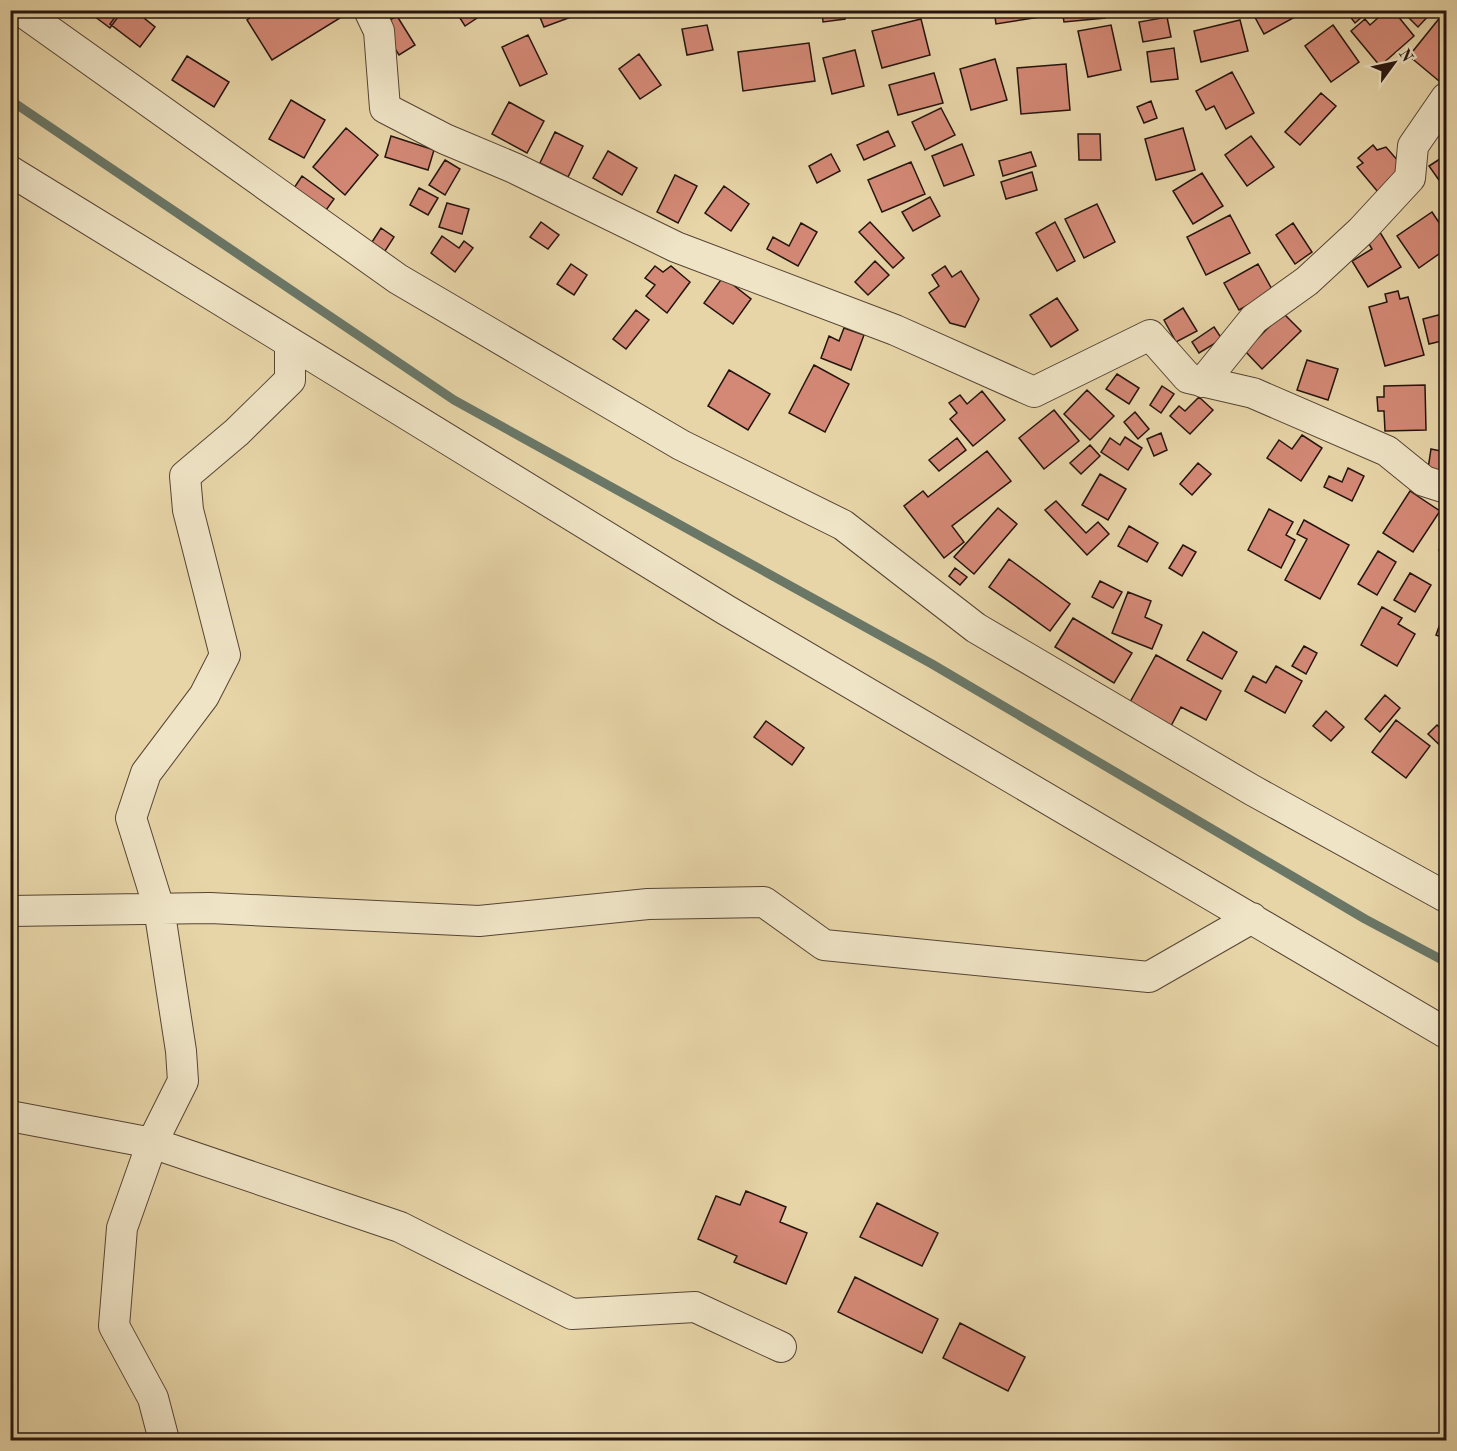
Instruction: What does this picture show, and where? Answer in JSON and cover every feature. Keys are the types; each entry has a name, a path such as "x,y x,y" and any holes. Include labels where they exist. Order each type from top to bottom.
{"street":[{"path":"20,10 398,279 681,445 843,525 976,628 1252,790 1446,897"},
{"path":"369,10 379,31 385,108 445,139 514,168 641,232 895,330 1034,392 1150,335 1188,378 1253,393 1387,451 1424,481 1446,488"},
{"path":"1203,382 1254,319 1307,281 1361,231 1410,178 1413,146 1446,98"},
{"path":"10,171 290,345 726,610 1446,1033"},
{"path":"164,1440 153,1398 114,1326 122,1228 152,1143 183,1081 181,1051 159,908 131,818 147,773 204,696 225,655 188,510 185,476 237,432 290,380 290,345"},
{"path":"10,910 210,908 479,921 648,904 764,902 824,945 1149,977 1252,918"},
{"path":"10,1116 152,1143 400,1227 572,1314 695,1307 781,1347"}],"building":[{"path":"86,10 123,10 110,28"},
{"path":"120,10 134,10 155,27 140,47 110,24"},
{"path":"261,10 346,10 348,13 272,60 247,20"},
{"path":"465,10 472,10 477,18 465,26 458,15"},
{"path":"537,10 590,10 544,27"},
{"path":"822,10 843,10 845,19 823,22"},
{"path":"994,10 1046,10 1047,16 996,24"},
{"path":"1062,10 1105,10 1105,18 1064,22"},
{"path":"1251,10 1291,10 1295,17 1264,34"},
{"path":"1345,10 1370,10 1355,23"},
{"path":"1387,10 1393,10 1414,36 1380,66 1351,31 1365,19 1370,25"},
{"path":"1401,10 1434,10 1418,27"},
{"path":"1446,10 1446,71 1439,81 1409,56"},
{"path":"397,16 415,45 399,55 380,25"},
{"path":"1167,17 1171,37 1143,42 1139,22"},
{"path":"921,19 930,55 882,68 872,31"},
{"path":"1240,20 1248,51 1201,62 1194,31"},
{"path":"707,25 713,50 687,55 682,29"},
{"path":"1111,25 1121,70 1088,77 1078,31"},
{"path":"1333,25 1359,62 1331,82 1305,46"},
{"path":"528,35 547,74 520,86 502,47"},
{"path":"809,43 815,81 743,91 738,52"},
{"path":"1174,48 1178,79 1151,82 1147,52"},
{"path":"855,50 864,86 832,94 823,58"},
{"path":"639,54 661,85 640,99 619,69"},
{"path":"187,56 229,82 214,107 172,80"},
{"path":"995,59 1007,100 971,110 960,69"},
{"path":"1066,64 1070,110 1021,114 1017,68"},
{"path":"1232,72 1254,113 1226,129 1214,106 1206,110 1196,91"},
{"path":"934,73 943,103 898,115 889,85"},
{"path":"1321,93 1336,106 1300,145 1285,132"},
{"path":"291,100 325,120 304,158 269,139"},
{"path":"1151,101 1157,118 1144,123 1137,107"},
{"path":"509,102 544,121 527,153 492,134"},
{"path":"941,108 955,135 925,150 912,122"},
{"path":"346,128 378,155 345,195 313,167"},
{"path":"1183,128 1195,170 1156,180 1145,139"},
{"path":"888,131 895,146 864,160 857,145"},
{"path":"555,132 583,146 568,177 540,163"},
{"path":"1078,134 1100,134 1101,160 1079,160"},
{"path":"391,136 434,150 428,170 385,157"},
{"path":"1251,136 1274,167 1247,186 1225,155"},
{"path":"962,144 974,175 944,186 932,156"},
{"path":"1373,145 1377,150 1386,147 1405,169 1378,192 1357,167 1363,163 1358,158"},
{"path":"608,151 637,168 622,195 593,178"},
{"path":"1031,152 1036,166 1003,176 999,161"},
{"path":"831,154 840,171 817,183 809,166"},
{"path":"1446,155 1446,180 1441,183 1429,166"},
{"path":"445,160 460,169 445,195 429,185"},
{"path":"911,162 925,194 882,212 868,180"},
{"path":"1032,172 1037,190 1006,199 1001,182"},
{"path":"1202,173 1223,206 1193,224 1173,191"},
{"path":"675,175 697,186 678,223 657,212"},
{"path":"302,176 334,199 324,213 292,191"},
{"path":"724,186 749,204 731,231 705,213"},
{"path":"419,188 438,198 428,215 410,205"},
{"path":"930,197 940,216 913,231 902,212"},
{"path":"447,203 469,209 462,234 439,227"},
{"path":"1097,204 1115,242 1084,258 1065,219"},
{"path":"1432,212 1446,233 1446,249 1419,268 1397,236"},
{"path":"1230,215 1250,253 1206,275 1187,237"},
{"path":"541,222 559,235 548,249 530,237"},
{"path":"870,222 904,258 893,268 859,232"},
{"path":"1055,222 1075,261 1057,271 1036,233"},
{"path":"801,223 817,232 798,266 767,249 773,237 789,246"},
{"path":"1293,223 1312,252 1295,264 1276,235"},
{"path":"381,228 394,237 385,251 372,242"},
{"path":"1378,229 1401,267 1368,287 1352,261 1372,249 1365,237"},
{"path":"442,236 459,248 464,241 473,248 455,272 431,253"},
{"path":"875,261 889,275 868,295 855,282"},
{"path":"571,264 587,275 574,295 557,284"},
{"path":"1258,264 1273,291 1239,310 1224,283"},
{"path":"655,266 663,272 671,266 690,282 667,313 646,296 655,285 645,278"},
{"path":"945,266 952,277 961,271 979,299 965,327 950,323 929,293 939,286 932,275"},
{"path":"723,277 751,299 733,324 704,303"},
{"path":"1398,291 1400,299 1408,297 1424,355 1385,366 1369,307 1387,302 1385,294"},
{"path":"1057,298 1078,330 1051,347 1030,315"},
{"path":"1183,308 1197,331 1176,342 1164,320"},
{"path":"636,310 649,320 626,349 613,339"},
{"path":"1283,313 1301,331 1262,369 1245,351"},
{"path":"1446,313 1446,340 1429,344 1423,319"},
{"path":"1214,327 1222,339 1199,353 1192,342"},
{"path":"844,328 864,335 851,370 821,358 829,336 839,341"},
{"path":"1307,360 1338,369 1328,400 1297,390"},
{"path":"814,365 849,384 825,432 789,413"},
{"path":"729,370 770,394 748,430 708,406"},
{"path":"1117,374 1139,388 1129,404 1106,389"},
{"path":"1425,385 1426,430 1385,431 1384,411 1378,411 1377,397 1384,397 1384,386"},
{"path":"1162,386 1174,394 1161,413 1150,405"},
{"path":"1087,390 1114,416 1090,440 1064,414"},
{"path":"982,391 1005,420 973,446 950,419 957,413 949,403 960,395 967,404"},
{"path":"1199,397 1213,410 1190,434 1170,416 1179,406 1185,411"},
{"path":"1054,410 1079,441 1044,469 1019,438"},
{"path":"1135,412 1149,429 1138,439 1124,422"},
{"path":"1161,433 1167,450 1154,456 1147,439"},
{"path":"1302,435 1322,448 1301,481 1267,458 1279,440 1292,449"},
{"path":"1125,437 1142,448 1128,470 1101,452 1110,438 1120,445"},
{"path":"957,438 966,450 939,471 929,460"},
{"path":"1090,445 1100,456 1081,474 1070,463"},
{"path":"1431,449 1446,452 1446,473 1428,469"},
{"path":"987,451 1011,481 952,526 964,542 944,558 904,506 923,491 928,497"},
{"path":"1198,463 1211,474 1192,495 1180,484"},
{"path":"1348,468 1364,476 1352,501 1324,487 1329,476 1342,482"},
{"path":"1100,474 1126,489 1108,520 1082,505"},
{"path":"1410,491 1440,511 1413,552 1383,533"},
{"path":"1056,501 1086,533 1098,522 1109,534 1087,555 1045,510"},
{"path":"998,508 1017,524 974,574 954,557"},
{"path":"1269,509 1293,522 1286,535 1295,540 1281,568 1248,550"},
{"path":"1304,520 1349,545 1320,599 1285,580 1307,539 1297,534"},
{"path":"1129,526 1158,543 1147,562 1118,546"},
{"path":"1446,540 1446,555 1439,550"},
{"path":"1183,545 1196,552 1182,576 1169,568"},
{"path":"1378,551 1396,562 1377,595 1358,584"},
{"path":"1009,559 1070,604 1050,631 989,587"},
{"path":"955,568 967,577 960,585 949,576"},
{"path":"1410,573 1431,585 1415,612 1394,600"},
{"path":"1100,581 1122,592 1113,608 1092,597"},
{"path":"1128,592 1151,601 1145,617 1162,625 1152,649 1112,633"},
{"path":"1382,607 1402,618 1398,624 1415,634 1397,666 1361,645"},
{"path":"1446,607 1446,639 1436,635"},
{"path":"1073,618 1132,653 1114,683 1055,647"},
{"path":"1203,632 1237,652 1222,679 1187,660"},
{"path":"1304,646 1317,653 1306,674 1292,666"},
{"path":"1156,655 1221,691 1206,720 1181,707 1171,726 1129,704"},
{"path":"1276,666 1302,681 1285,713 1245,691 1253,676 1266,683"},
{"path":"1385,695 1400,708 1380,732 1365,719"},
{"path":"1326,711 1344,727 1331,741 1313,726"},
{"path":"1396,720 1430,746 1406,778 1372,752"},
{"path":"766,721 804,748 792,765 754,737"},
{"path":"1437,725 1446,734 1445,750 1428,734"},
{"path":"746,1191 786,1207 780,1222 807,1233 786,1284 734,1262 737,1256 698,1239 716,1196 740,1205"},
{"path":"877,1203 938,1233 922,1266 860,1237"},
{"path":"855,1277 938,1319 922,1353 838,1312"},
{"path":"960,1323 1025,1357 1008,1391 943,1358"}],"waterway":[{"path":"10,100 454,400 932,664 1365,919 1446,962"}]}
